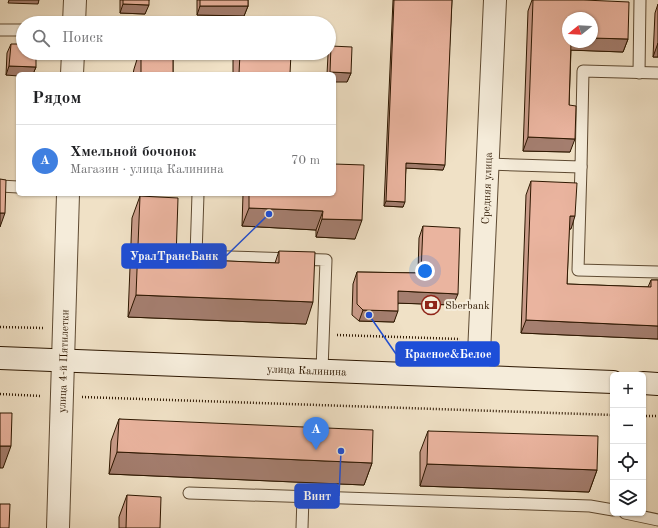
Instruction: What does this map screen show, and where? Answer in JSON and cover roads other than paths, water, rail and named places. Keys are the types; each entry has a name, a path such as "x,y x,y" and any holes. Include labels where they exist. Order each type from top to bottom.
{"street":[{"path":"74,16 75,0"},
{"name":"Средняя улица","path":"478,376 495,0"},
{"path":"72,72 73,60"},
{"name":"улица 4-й Пятилетки","path":"58,528 68,196"},
{"name":"улица Калинина","path":"0,358 610,382"},
{"path":"646,383 658,384"}],"lane":[{"path":"639,73 640,0"},
{"path":"0,30 16,30"},
{"path":"658,73 583,71 578,270 658,272"},
{"path":"488,164 581,167"},
{"path":"0,186 16,187"},
{"path":"198,196 196,256 326,260 322,370"},
{"path":"189,493 590,506 610,509"},
{"path":"302,528 303,497"},
{"path":"639,516 658,520"}],"place":[{"name":"УралТрансБанк","path":"269,214"},
{"name":"Sberbank","path":"431,305"},
{"name":"Красное&Белое","path":"369,315"},
{"name":"Хмельной бочонок","path":"316,450"},
{"name":"Винт","path":"341,451"}]}
